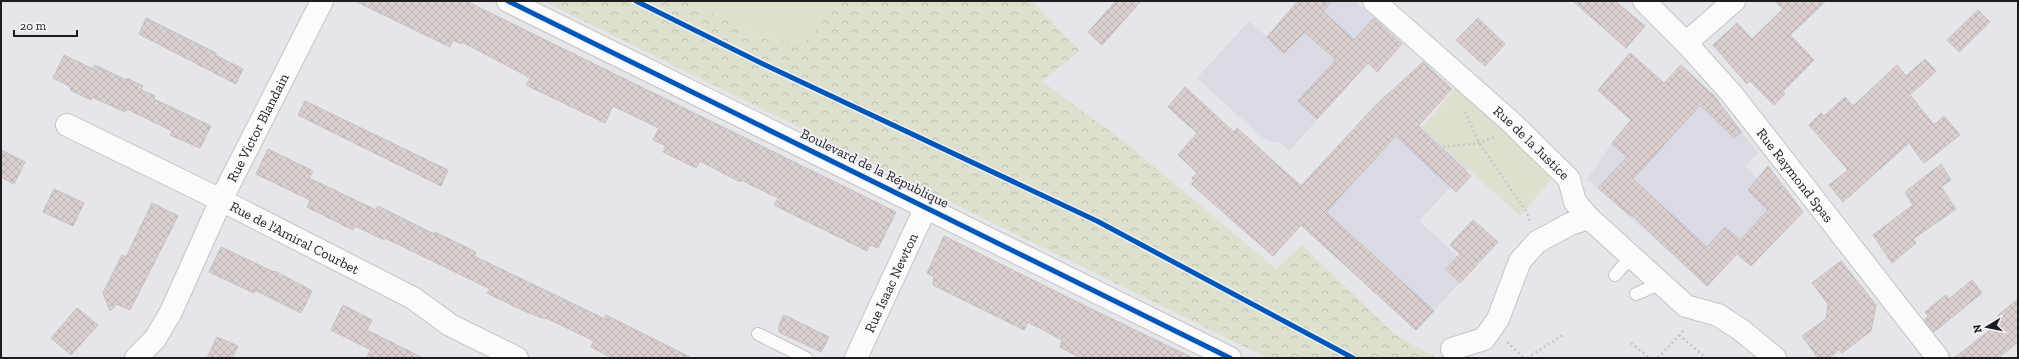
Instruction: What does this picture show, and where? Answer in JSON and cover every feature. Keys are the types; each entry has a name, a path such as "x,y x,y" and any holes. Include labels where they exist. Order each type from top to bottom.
{"street":[{"name":"Rue Victor Blandain","path":"136,358 155,339 171,312 221,200 322,1"},
{"name":"Boulevard de la République","path":"508,1 1230,358"},
{"name":"Rue de la Justice","path":"1374,1 1511,122 1569,179 1575,202 1589,218 1660,283 1686,306 1718,315 1741,330 1775,358"},
{"name":"Rue Raymond Spas","path":"1644,1 1686,43 1731,92 1938,358"},
{"path":"1686,43 1734,1"},
{"name":"Rue de l'Amiral Courbet","path":"67,125 221,200 413,298 450,325 517,358"},
{"name":"Rue Isaac Newton","path":"856,358 926,207"},
{"path":"1452,349 1484,339 1498,320 1520,261 1537,242 1570,224 1589,218"}],"lane":[{"path":"1615,275 1631,257"},
{"path":"1636,294 1660,283"},
{"path":"758,334 806,358"}],"path":[{"path":"1464,109 1480,144 1526,210 1537,242"},
{"path":"1443,147 1480,144 1500,135 1511,122"},
{"path":"1658,358 1701,310"},
{"path":"1527,358 1563,335"},
{"path":"1679,335 1706,358"},
{"path":"1631,343 1650,358"}],"shaded area":[{"path":"1298,1 1355,1 1393,35 1289,151 1280,143 1265,140 1197,78 1249,21 1267,37"},
{"path":"1712,92 1758,153 1745,166 1758,179 1768,210 1723,260 1727,266 1707,286 1587,179 1612,143 1641,169"},
{"path":"1385,95 1469,167 1419,221 1472,269 1416,330 1308,231 1315,171"}],"green space":[{"path":"543,1 689,1 764,39 805,42 840,1 1032,1 1080,51 1042,81 1131,147 1276,269 1302,245 1396,335 1435,357 1468,354 1472,358 1267,358"},
{"path":"689,1 840,1 806,42 764,39"},
{"path":"1457,86 1555,176 1520,216 1422,127"}],"building":[{"path":"355,1 466,1 896,212 878,248 870,245 867,251 774,205 778,198 741,180 740,182 700,161 696,168 663,152 666,146 653,140 659,128 613,106 605,123 526,85 530,79 523,74 462,42 461,44 453,40 450,47"},
{"path":"1116,1 1141,1 1102,45 1088,32"},
{"path":"1298,1 1332,1 1323,11 1354,40 1374,18 1402,44 1377,72 1368,63 1317,119 1298,101 1336,60 1305,32 1284,53 1267,37"},
{"path":"1573,1 1615,1 1645,26 1626,48"},
{"path":"1775,1 1826,1 1790,35 1814,60 1783,91 1785,94 1774,105 1750,81 1747,84 1713,45 1737,23 1752,39 1783,9"},
{"path":"1978,10 1990,22 1959,52 1947,40"},
{"path":"146,18 216,53 215,55 243,69 236,84 139,34"},
{"path":"1478,18 1505,44 1485,66 1456,40"},
{"path":"1630,53 1664,83 1681,65 1715,97 1741,132 1734,138 1700,105 1633,179 1707,247 1725,227 1740,240 1768,210 1748,190 1768,166 1803,212 1751,266 1737,254 1707,286 1632,215 1631,216 1598,188 1627,157 1612,143 1631,120 1598,90"},
{"path":"64,55 93,69 95,65 126,80 127,78 143,86 141,90 155,96 154,99 211,126 200,148 170,135 172,131 127,109 125,112 92,97 91,100 70,90 71,87 53,78"},
{"path":"1925,59 1936,71 1910,95 1934,125 1944,116 1960,135 1924,163 1909,143 1843,202 1829,185 1848,170 1809,125 1821,113 1824,116 1845,97 1853,106 1897,65 1906,76"},
{"path":"1423,62 1452,89 1418,126 1471,176 1456,192 1396,136 1326,212 1434,311 1416,330 1301,225 1273,256 1191,184 1194,181 1192,178 1197,173 1178,155 1197,133 1168,107 1185,87 1234,132 1237,128 1301,186 1374,107"},
{"path":"305,101 448,170 441,186 298,115"},
{"path":"268,149 313,171 309,178 376,210 378,206 434,234 435,232 476,252 474,256 605,319 606,315 692,358 612,358 591,347 594,341 546,318 545,319 524,311 487,293 490,289 385,238 384,240 355,226 353,230 307,207 310,200 256,174"},
{"path":"1,150 25,162 14,184 1,177"},
{"path":"1941,164 1951,180 1941,187 1956,209 1913,239 1916,243 1892,263 1873,235 1913,205 1905,192"},
{"path":"54,189 84,203 73,226 43,212"},
{"path":"152,203 178,216 130,310 117,304 110,311 103,293 122,255 126,257"},
{"path":"1473,220 1498,242 1460,283 1446,269 1460,254 1450,245"},
{"path":"944,236 1193,358 1080,358 1060,347 1062,340 1028,322 1024,330 933,285 934,277 927,273"},
{"path":"221,247 274,272 275,271 312,291 301,313 255,290 254,293 209,272"},
{"path":"1841,261 1876,305 1871,331 1842,353 1839,350 1829,358 1818,358 1802,336 1826,319 1828,304 1812,283"},
{"path":"1972,280 1982,293 1934,332 1924,320 1928,316 1925,312 1946,295 1949,299"},
{"path":"2018,299 2018,342 1998,358 1954,358 2002,321 1998,315"},
{"path":"343,305 372,320 367,330 423,358 366,358 371,350 331,330"},
{"path":"77,308 98,325 71,355 51,338"},
{"path":"784,315 829,337 821,352 779,332 779,325"},
{"path":"217,337 238,346 232,358 207,358"}],"cycle path":[{"path":"508,1 1230,358"},
{"path":"636,1 763,64 1097,221 1353,358"}]}
